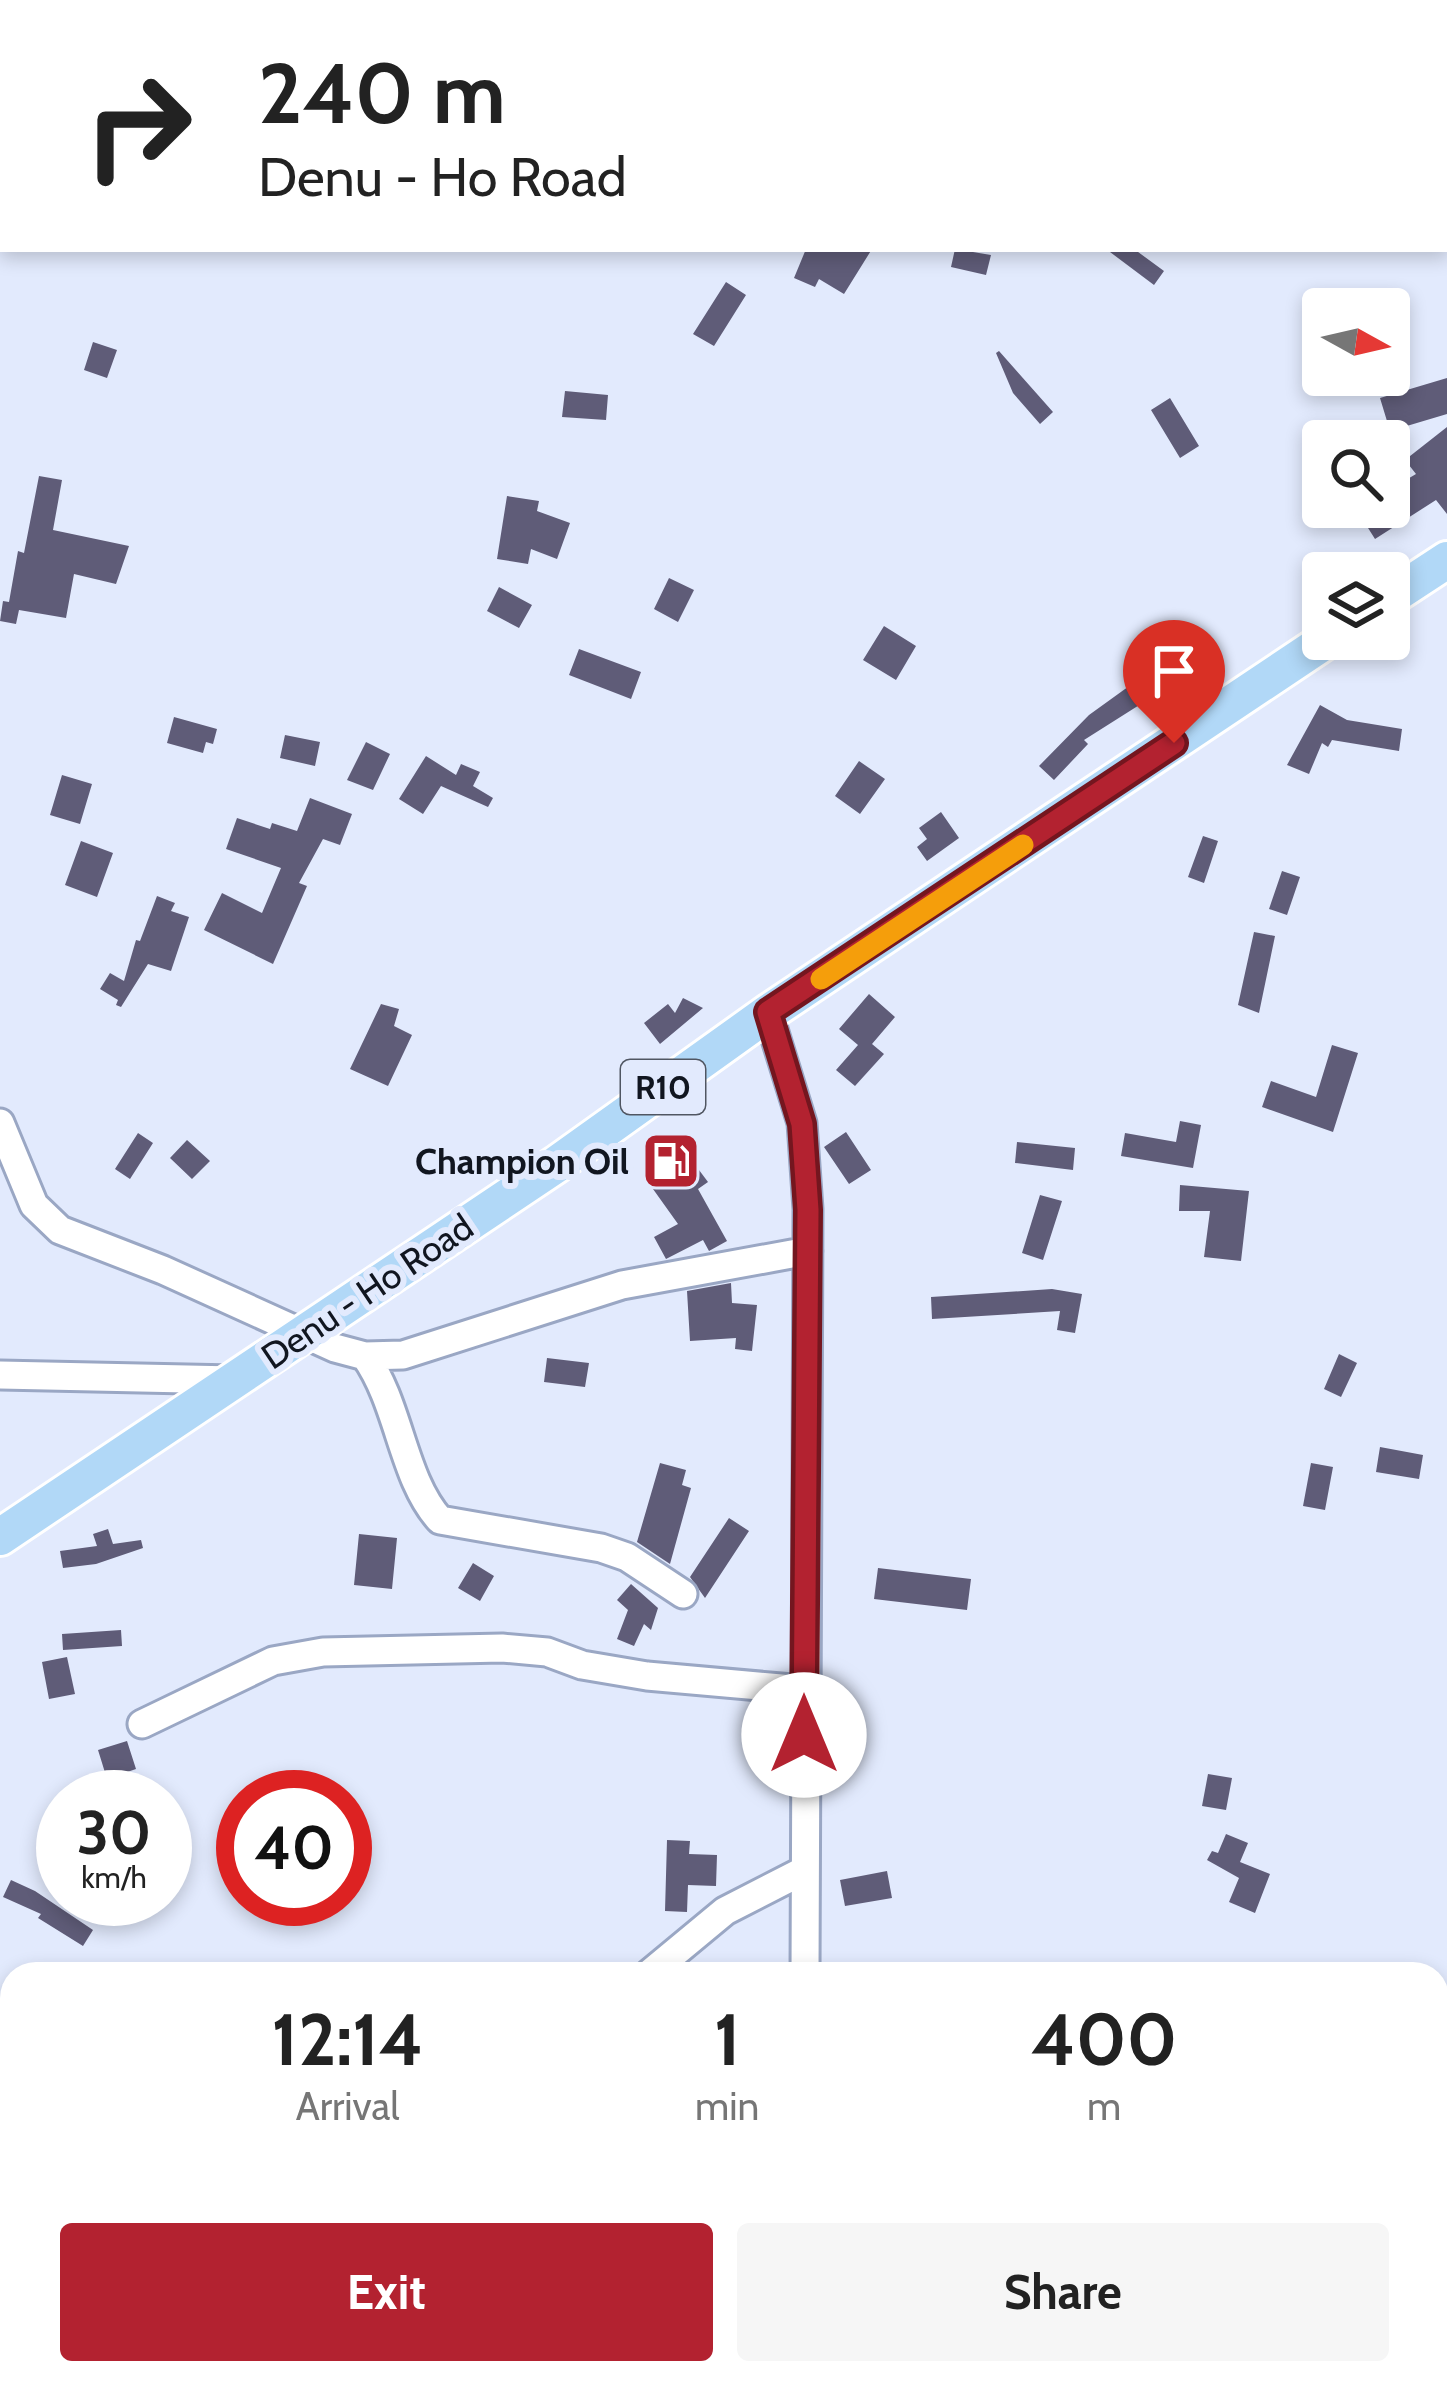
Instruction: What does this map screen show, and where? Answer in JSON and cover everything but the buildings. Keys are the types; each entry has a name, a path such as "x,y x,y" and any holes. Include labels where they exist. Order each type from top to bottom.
{"main road":[{"path":"1410,584 1447,560"},
{"name":"Denu - Ho Road","path":"0,1538 557,1164 768,1012 1302,656"}],"street":[{"path":"768,1012 802,1124 808,1251 805,1962"},
{"path":"0,1123 34,1205 60,1230 163,1270 304,1335 365,1356 403,1355 622,1285 808,1251"},
{"path":"365,1356 381,1378 419,1484 440,1520 602,1548 628,1557 682,1594"},
{"path":"0,1375 234,1380"},
{"path":"142,1724 273,1661 323,1652 502,1648 548,1652 582,1665 647,1676 804,1690"},
{"path":"663,1962 725,1911 803,1870"}],"slow traffic":[{"path":"821,979 1023,845"}],"place":[{"name":"Champion Oil","path":"671,1161"}],"route":[{"path":"804,1735 808,1210 802,1124 768,1012 1174,743"}]}
